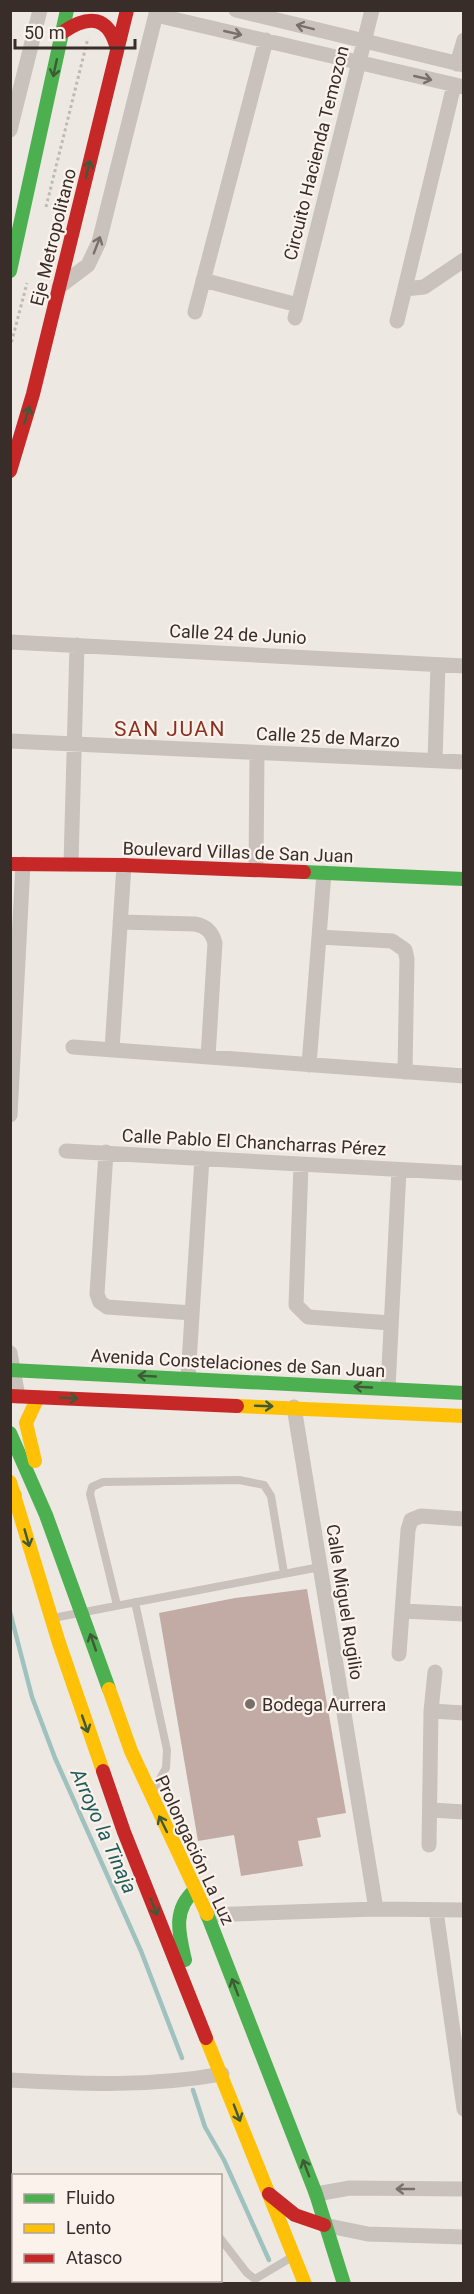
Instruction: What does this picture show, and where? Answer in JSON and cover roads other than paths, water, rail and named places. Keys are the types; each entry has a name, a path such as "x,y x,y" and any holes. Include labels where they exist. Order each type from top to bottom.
{"main road":[{"name":"Eje Metropolitano","path":"10,271 67,10"},
{"name":"Eje Metropolitano","path":"10,471 59,287 127,10"},
{"path":"63,32 82,19 93,19 110,30 117,49"},
{"name":"Boulevard Villas de San Juan","path":"17,864 124,865 464,879"},
{"name":"Avenida Constelaciones de San Juan","path":"13,1370 464,1393"},
{"path":"14,1396 464,1416"},
{"path":"38,1396 28,1414 27,1433 46,1515"},
{"name":"Prolongación La Luz","path":"10,1432 46,1515 130,1751 149,1796 207,1915 316,2194 344,2283"},
{"path":"12,1490 51,1618 124,1832 222,2074 285,2238 305,2283"},
{"path":"192,2000 178,1915 186,1896 195,1890"},
{"path":"267,2192 295,2215 324,2225"},
{"path":"285,2238 295,2215 316,2194"}],"street":[{"path":"10,129 40,10"},
{"path":"236,10 268,14 364,42 460,65 464,40"},
{"name":"Circuito Hacienda Temozon","path":"203,280 296,311 372,10"},
{"path":"59,287 87,265 99,242 156,13 459,86 397,321"},
{"path":"195,312 267,40"},
{"path":"10,227 18,242"},
{"path":"405,289 424,287 464,260"},
{"name":"Calle 24 de Junio","path":"10,642 464,666"},
{"path":"71,864 77,645"},
{"path":"435,761 438,665"},
{"name":"Calle 25 de Marzo","path":"10,741 464,762"},
{"path":"256,870 257,753"},
{"path":"10,1114 17,864"},
{"path":"112,1049 124,865"},
{"path":"309,1065 324,873"},
{"path":"120,922 202,925 213,936 215,943 208,1057"},
{"path":"319,937 392,941 405,950 407,959 405,1072"},
{"path":"73,1047 464,1076"},
{"name":"Calle Pablo El Chancharras Pérez","path":"66,1150 457,1173"},
{"path":"106,1152 98,1294 100,1302 107,1307 192,1313"},
{"path":"188,1378 202,1158"},
{"path":"301,1165 294,1299 299,1311 308,1317 391,1323"},
{"name":"Calle Pablo El Chancharras Pérez","path":"388,1388 399,1170"},
{"path":"10,1353 14,1396"},
{"name":"Calle Miguel Rugilio","path":"294,1407 376,1909"},
{"path":"399,1654 408,1530 411,1520 421,1516 464,1519"},
{"path":"403,1611 464,1614"},
{"path":"429,1845 431,1711 435,1672"},
{"path":"431,1711 464,1713"},
{"path":"431,1810 464,1812"},
{"path":"207,1915 376,1909 464,1910"},
{"path":"436,1911 464,2109"},
{"path":"10,2080 119,2084 169,2081 222,2074"},
{"path":"316,2194 351,2188 464,2189"},
{"path":"324,2225 368,2234 464,2237"}],"lane":[{"path":"117,1605 90,1494 92,1488 103,1482 239,1479 264,1485 271,1496 284,1574"},
{"path":"51,1618 320,1567"},
{"path":"135,1602 167,1750 163,1777 149,1796"},
{"path":"222,2241 247,2273 255,2279 294,2256"},
{"path":"247,2273 249,2283"}],"waterway":[{"name":"Arroyo la Tinaja","path":"10,1612 32,1697 55,1758 141,1951 182,2058"},
{"name":"Arroyo la Tinaja","path":"193,2090 205,2127 224,2160 269,2260"}],"place":[{"name":"Bodega Aurrera","path":"250,1704"}],"district":[{"name":"SAN JUAN","path":"170,729"}]}
